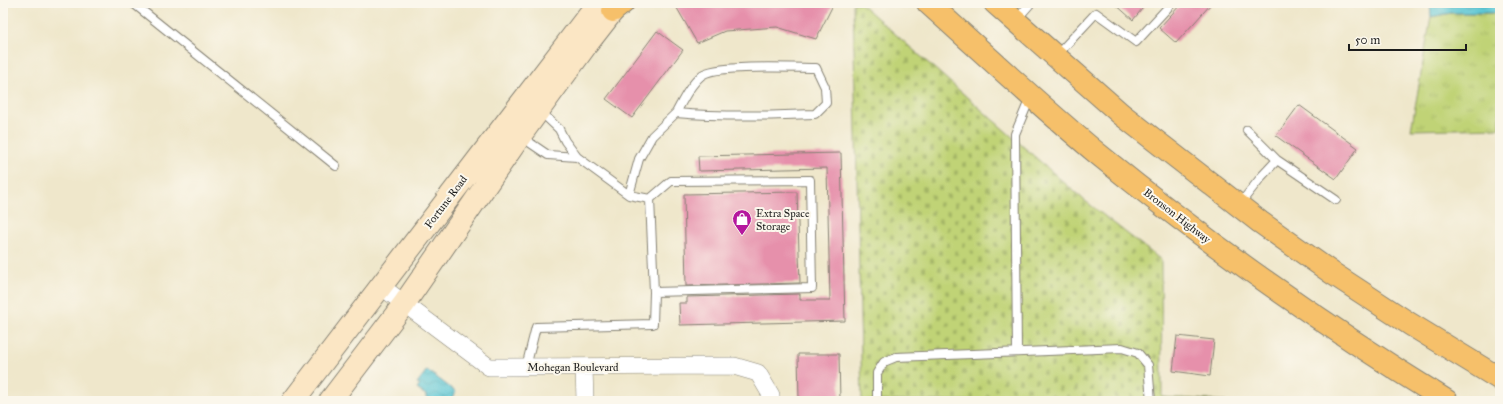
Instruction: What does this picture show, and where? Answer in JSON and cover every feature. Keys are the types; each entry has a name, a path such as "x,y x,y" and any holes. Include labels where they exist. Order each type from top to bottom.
{"highway":[{"name":"Bronson Highway","path":"928,3 1097,153 1167,208 1240,264 1379,359 1446,401"},
{"path":"995,3 1121,114 1239,205 1332,273 1410,324 1500,379"}],"main road":[{"name":"Fortune Road","path":"330,401 404,304 613,5"},
{"name":"Fortune Road","path":"293,401 382,287 613,5"}],"street":[{"name":"Mohegan Boulevard","path":"382,287 489,367 734,366 758,373 771,395 771,401"},
{"path":"584,367 585,401"}],"lane":[{"path":"133,3 336,166"},
{"path":"1015,21 1031,3"},
{"path":"1055,56 1096,13 1136,42 1172,3"},
{"path":"629,195 639,159 652,136 676,113 689,89 703,74 721,70 767,67 816,68 825,87 826,103 815,114 774,116 710,116 676,113"},
{"path":"1017,352 1015,134 1031,95"},
{"path":"539,110 559,129 565,141 577,157 629,195 650,199"},
{"path":"1247,130 1277,160 1336,200"},
{"path":"520,136 548,155 577,157"},
{"path":"1239,205 1277,160"},
{"path":"650,199 671,181 810,180 812,288 654,292"},
{"path":"526,367 536,327 653,324 654,292 650,199"},
{"path":"877,401 877,373 884,362 896,357 1122,348 1138,353 1148,365 1151,401"}],"green space":[{"path":"853,3 860,3 1084,200 1161,260 1162,397 1226,401 862,401"},
{"path":"1451,13 1500,13 1500,128 1411,130 1431,17"}],"water":[{"path":"1430,3 1500,3 1500,13 1451,13 1431,17"},
{"path":"427,370 456,392 449,401 434,401 426,398 426,395 417,389 420,385 417,383"}],"building":[{"path":"674,3 834,3 816,39 777,27 725,31 697,43"},
{"path":"1114,3 1147,3 1133,20"},
{"path":"1182,3 1212,3 1176,43 1159,28"},
{"path":"657,31 683,50 632,118 606,99"},
{"path":"1299,105 1358,148 1336,179 1276,136"},
{"path":"841,153 845,321 680,325 679,303 687,303 687,297 800,294 800,300 830,300 827,168 699,171 698,156"},
{"name":"Extra Space Storage","path":"797,192 800,283 686,286 684,194"},
{"path":"1177,336 1214,340 1210,376 1173,371"},
{"path":"798,354 839,354 840,401 799,401"}],"place":[{"name":"Extra Space Storage","path":"742,236"}]}
